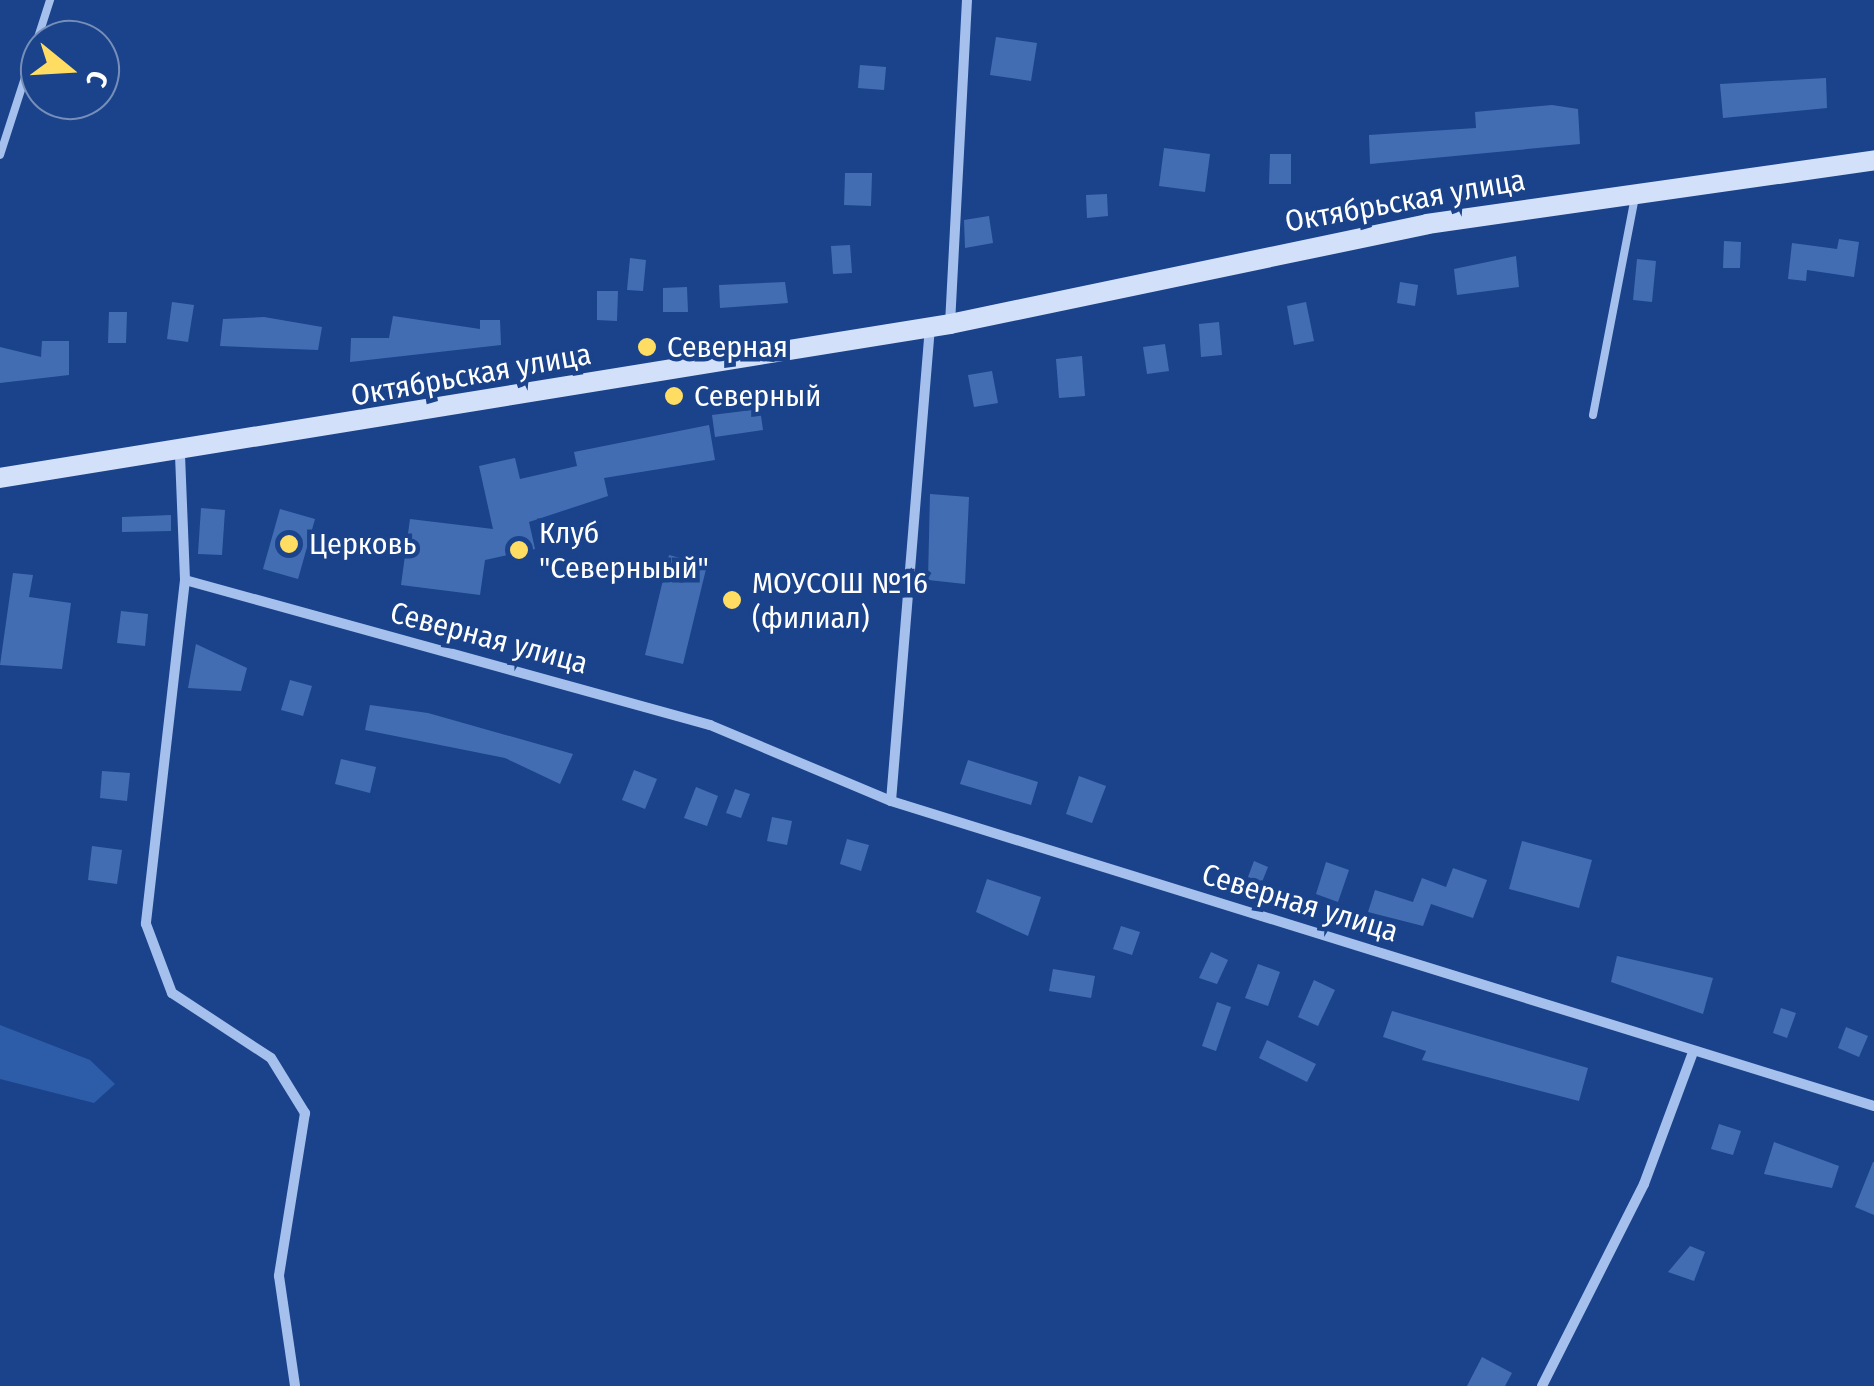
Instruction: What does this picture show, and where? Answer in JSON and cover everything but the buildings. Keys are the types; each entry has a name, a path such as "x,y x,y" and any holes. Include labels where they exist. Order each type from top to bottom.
{"street":[{"path":"891,801 940,326 968,0"},
{"name":"Октябрьская улица","path":"0,478 180,455 940,326 1427,224 1874,160"},
{"path":"180,455 185,580 146,924 172,992 271,1058 305,1113 280,1276 295,1386"},
{"name":"Северная улица","path":"185,580 710,725 891,801 1874,1106"},
{"path":"1542,1386 1644,1184 1693,1052"}],"lane":[{"path":"0,154 50,0"},
{"path":"1593,415 1636,192"}],"shaded area":[{"path":"0,1025 90,1060 115,1084 94,1103 0,1079"}],"place":[{"name":"Северная","path":"647,347"},
{"name":"Северный","path":"674,396"},
{"name":"Церковь","path":"289,544"},
{"name":"Клуб \"Северныый\"","path":"519,550"},
{"name":"МОУСОШ №16 (филиал)","path":"732,600"}]}
